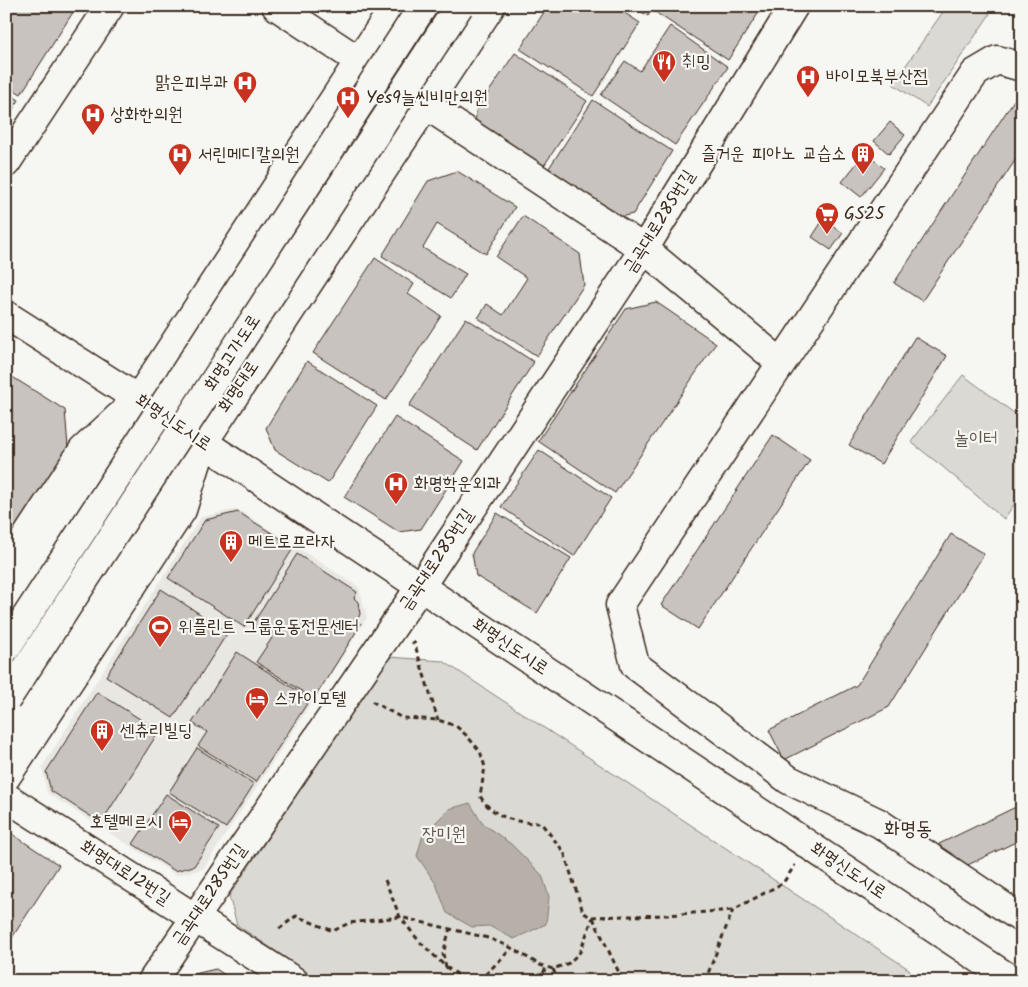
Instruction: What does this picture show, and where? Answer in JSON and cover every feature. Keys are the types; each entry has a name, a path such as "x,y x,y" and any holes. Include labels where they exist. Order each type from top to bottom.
{"main road":[{"path":"6,163 110,6"},
{"path":"276,6 644,249 781,363"},
{"path":"6,604 395,6"},
{"name":"화명고가도로","path":"6,648 423,6"},
{"name":"화명고가도로","path":"6,700 459,6"},
{"name":"화명대로","path":"6,777 182,510 202,443 492,6"},
{"name":"금곡대로285번길","path":"152,981 420,587 644,249 794,6"},
{"path":"1022,67 997,60 975,73 620,605 635,665 789,780 879,823 1022,919"},
{"name":"화명신도시로","path":"6,315 138,399 1013,981"},
{"path":"6,568 83,450 138,399"},
{"path":"6,739 202,443"},
{"name":"화명대로12번길","path":"6,797 294,981"}],"path":[{"path":"409,650 414,642 438,720"},
{"path":"378,695 373,702 402,718 438,720 456,726 466,735 480,751 485,767 480,796 484,803 499,815 513,820 525,823 541,823 564,852 583,912 590,918 667,916 733,910 783,883 809,845"},
{"path":"385,880 400,917 446,968 468,981"},
{"path":"705,981 733,910"},
{"path":"279,929 296,916 333,931 349,923 400,917 488,938 512,948 540,965 553,970 559,981"},
{"path":"553,970 569,963 580,952 593,918"},
{"path":"593,918 623,981"},
{"path":"446,968 443,954 450,928"},
{"path":"479,981 512,948"},
{"path":"539,981 547,965"}],"shaded area":[{"path":"237,509 359,587 367,618 203,869 176,875 47,793 42,767 201,517"},
{"path":"470,803 482,823 511,844 542,875 549,897 546,924 514,939 489,926 472,927 447,913 436,884 417,856 423,835 449,809"}],"green space":[{"path":"947,6 980,6 990,14 927,107 893,84"},
{"name":"놀이터","path":"963,375 1022,419 1022,493 1004,519 911,442"},
{"name":"장미원","path":"389,657 443,661 910,970 903,981 320,981 237,925 229,896"}],"building":[{"path":"6,6 77,6 21,94 6,85"},
{"path":"548,6 614,6 640,23 593,96 520,49"},
{"path":"632,6 654,6 648,16"},
{"path":"659,6 763,6 728,60 655,12"},
{"name":"취밍","path":"670,26 728,67 675,145 601,95 625,61 640,71"},
{"path":"515,53 587,101 539,173 475,130 476,111"},
{"path":"1022,88 1022,150 922,301 894,283"},
{"path":"6,92 19,100 6,120"},
{"path":"593,100 672,151 633,214 605,220 542,179"},
{"path":"890,122 905,135 889,154 874,141"},
{"name":"즐거운 피아노 교습소","path":"865,153 884,168 861,197 842,182"},
{"path":"457,171 515,207 486,254 437,224 423,248 466,274 451,298 382,256 428,181"},
{"path":"523,216 580,254 584,285 537,356 478,318 487,304 503,315 527,278 496,257"},
{"name":"GS25","path":"823,220 843,233 831,250 812,237"},
{"path":"375,258 414,284 408,294 441,316 386,400 313,353"},
{"path":"656,302 716,343 615,493 538,441 626,309"},
{"path":"466,318 534,362 477,450 409,406"},
{"path":"915,337 947,356 881,464 849,445"},
{"path":"307,361 377,406 328,483 275,450 266,428"},
{"path":"6,373 65,410 68,447 14,534 6,529"},
{"path":"395,417 464,461 421,529 399,532 344,497"},
{"path":"773,435 810,460 698,629 661,605"},
{"path":"539,450 611,498 574,556 501,507"},
{"name":"메트로프라자","path":"238,512 294,547 244,627 168,578 205,520"},
{"path":"497,513 571,558 537,613 476,576 472,553"},
{"path":"951,534 984,554 889,707 784,760 769,730 857,685"},
{"path":"297,554 357,592 354,598 358,602 360,614 357,621 361,624 314,699 256,662 272,638 252,625"},
{"path":"161,589 228,632 173,718 106,676"},
{"path":"237,652 310,699 256,782 198,746 207,732 192,723"},
{"name":"센츄리빌딩","path":"97,692 159,731 101,823 51,791 46,772"},
{"path":"197,748 254,784 226,828 169,792"},
{"path":"166,794 219,828 194,866 175,871 133,844"},
{"path":"1022,804 1022,839 953,872 939,844"},
{"path":"9,832 59,865 6,947 6,836"},
{"path":"216,969 234,981 178,981 181,977"}],"place":[{"name":"취밍","path":"664,83"},
{"name":"바이모북부산점","path":"808,98"},
{"name":"맑은피부과","path":"245,104"},
{"name":"Yes9늘씬비만의원","path":"348,119"},
{"name":"상화한의원","path":"93,136"},
{"name":"즐거운 피아노 교습소","path":"863,175"},
{"name":"서린메디칼의원","path":"180,176"},
{"name":"GS25","path":"827,235"},
{"name":"화명학운외과","path":"396,505"},
{"name":"메트로프라자","path":"231,563"},
{"name":"위플린트 그룹운동전문센터","path":"160,648"},
{"name":"스카이모텔","path":"257,720"},
{"name":"센츄리빌딩","path":"102,752"},
{"name":"호텔메르시","path":"180,843"}],"district":[{"name":"화명동","path":"908,830"}]}
